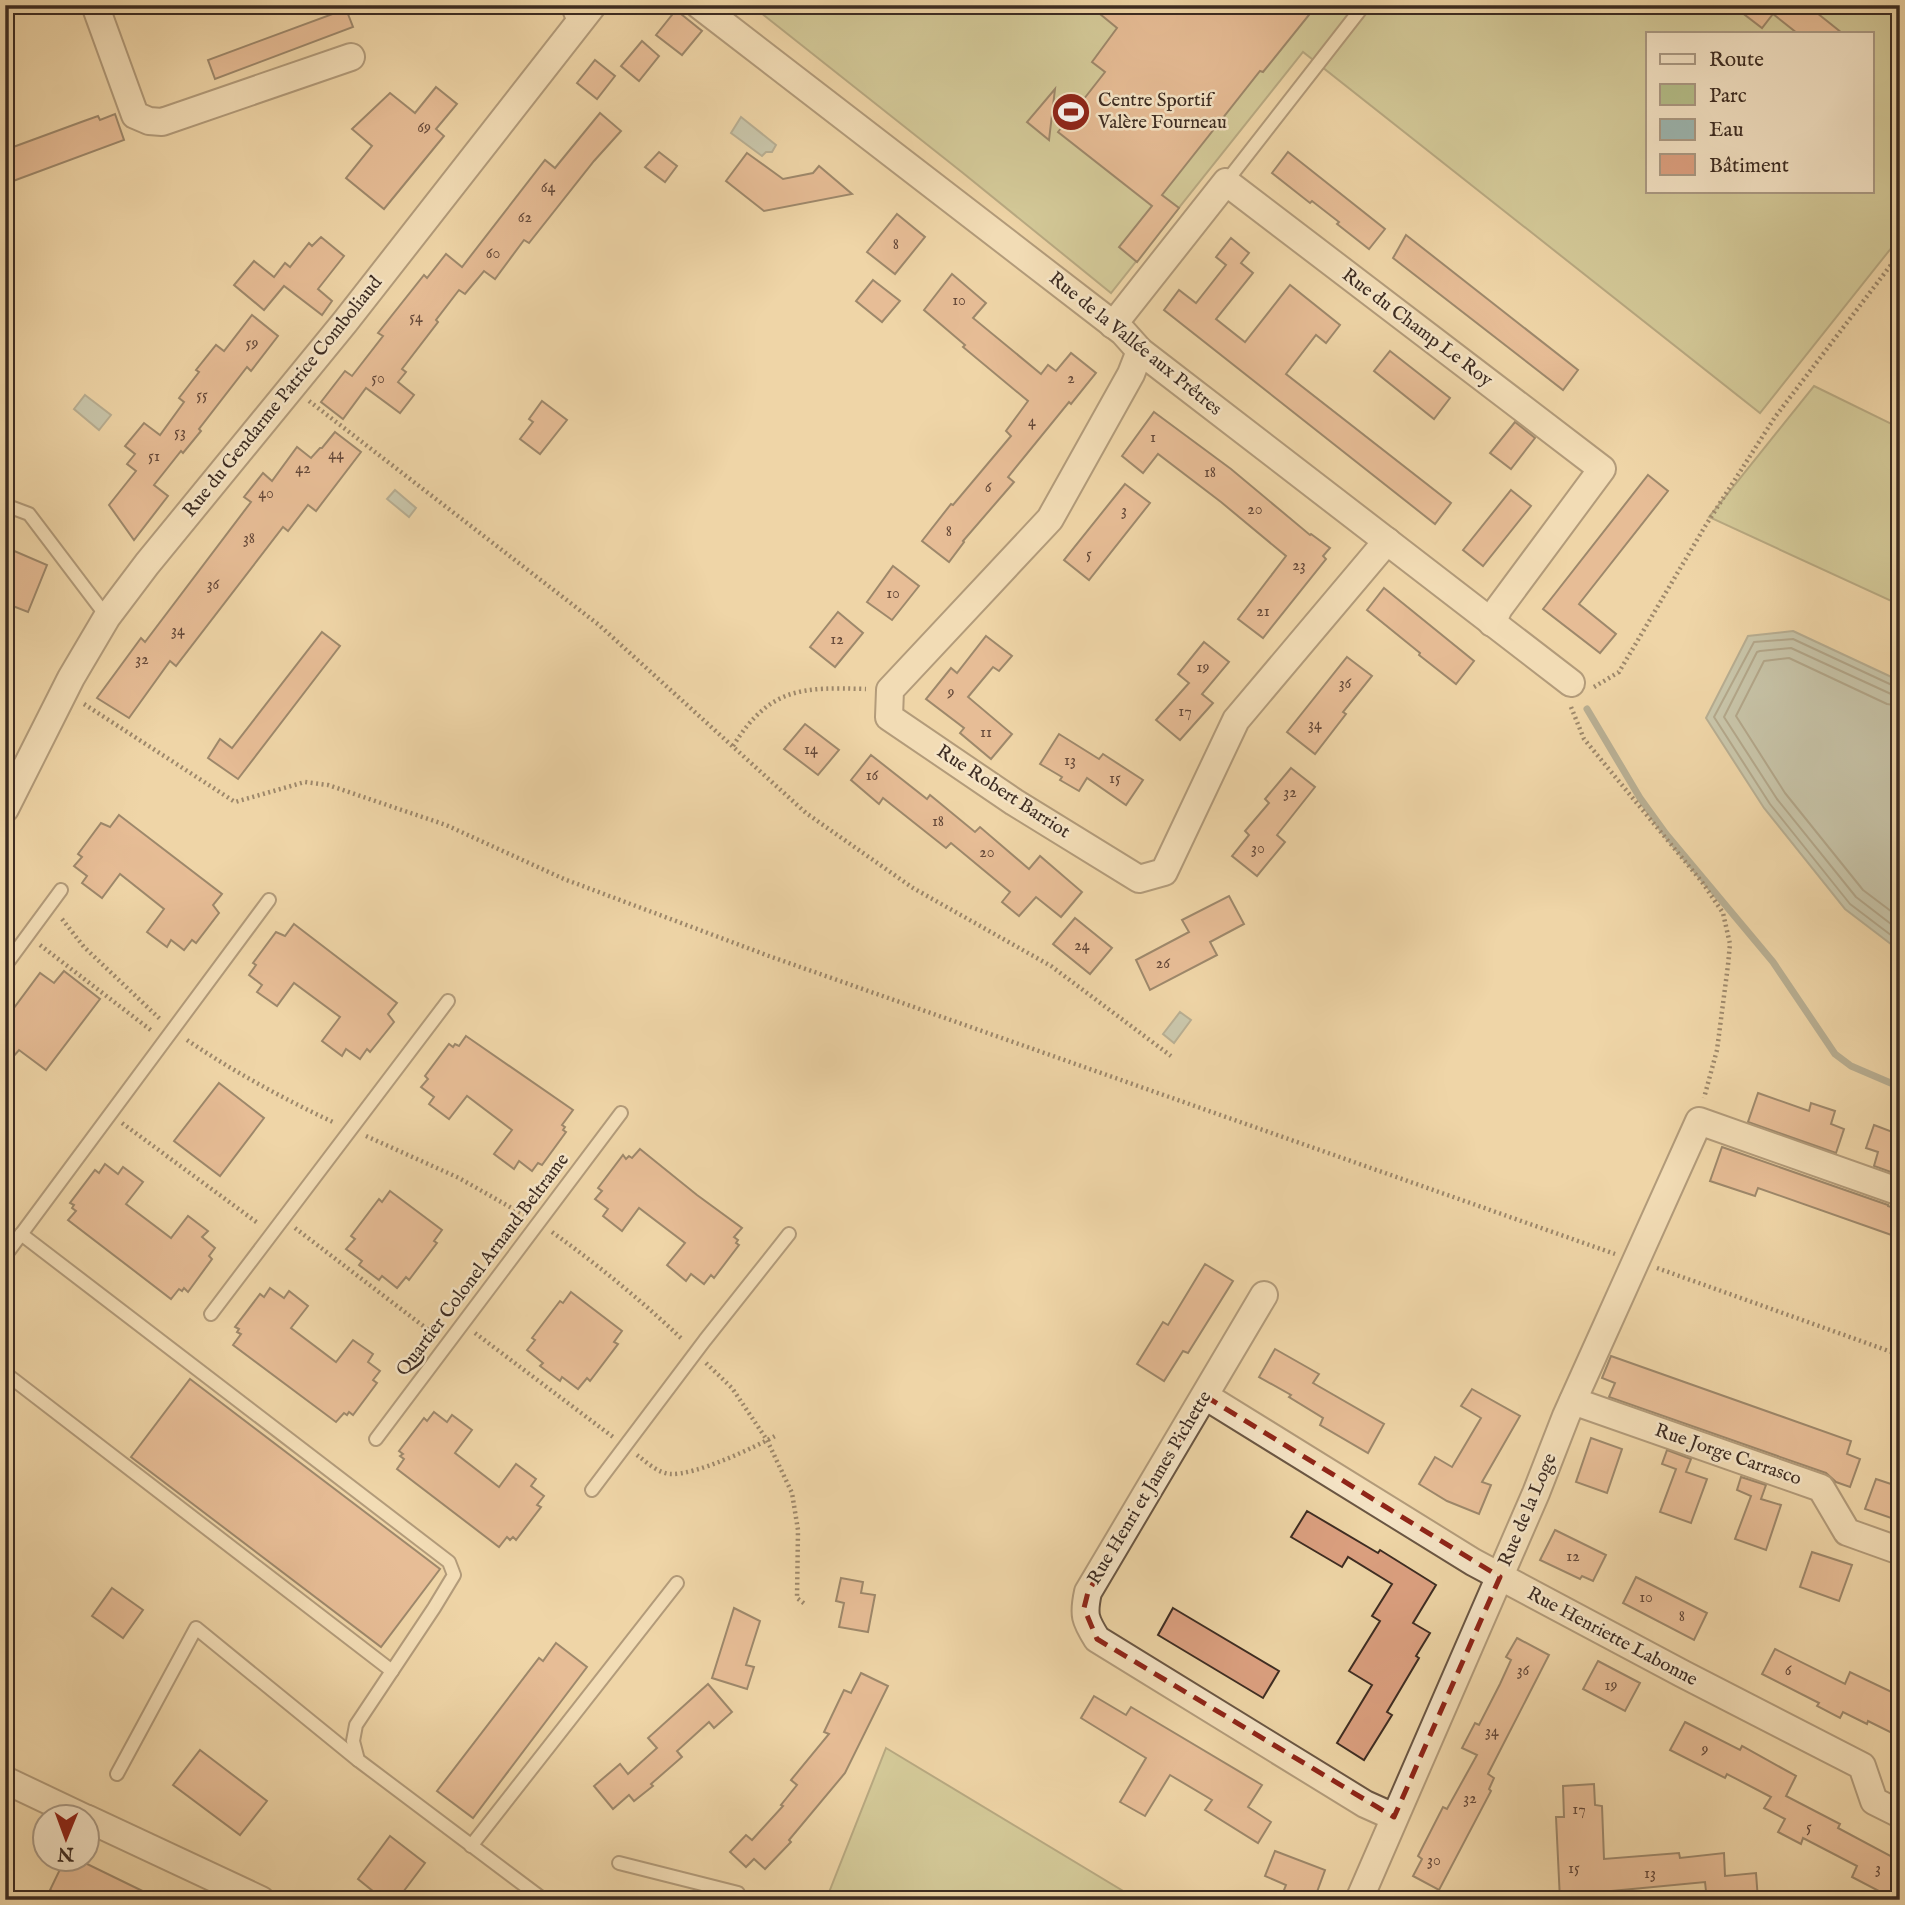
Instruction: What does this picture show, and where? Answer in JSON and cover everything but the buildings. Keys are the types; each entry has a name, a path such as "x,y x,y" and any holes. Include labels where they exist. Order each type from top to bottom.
{"street":[{"path":"96,5 135,115 149,121 162,122 351,57"},
{"name":"Rue de la Vallée aux Prêtres","path":"699,5 1113,325 1140,351 1571,683"},
{"name":"Rue du Gendarme Patrice Comboliaud","path":"5,809 64,691 107,617 345,322 580,11"},
{"path":"1113,325 1226,182"},
{"name":"Rue du Champ Le Roy","path":"1226,182 1602,469 1499,608 1492,623"},
{"path":"890,690 1050,519 1131,374 1140,351"},
{"name":"Rue Robert Barriot","path":"890,690 889,717 1014,802 1139,879 1164,872 1236,720 1387,541"},
{"path":"1699,1121 1900,1192"},
{"name":"Rue de la Loge","path":"1359,1900 1500,1577 1573,1401 1699,1121"},
{"name":"Rue Henri et James Pichette","path":"1264,1295 1088,1592 1084,1608 1086,1622 1097,1639 1365,1804 1394,1818"},
{"name":"Rue Henriette Labonne","path":"1205,1396 1500,1577 1862,1766 1874,1801 1900,1814"},
{"name":"Rue Jorge Carrasco","path":"1573,1401 1821,1488 1847,1532 1900,1551"},
{"path":"5,1780 56,1804"},
{"path":"102,1825 261,1900"}],"lane":[{"path":"1226,182 1364,5"},
{"path":"5,505 29,514 107,617"},
{"path":"5,966 61,890"},
{"path":"5,1256 270,900"},
{"path":"211,1314 448,1000"},
{"name":"Quartier Colonel Arnaud Beltrame","path":"376,1439 621,1113"},
{"path":"21,1234 449,1562 454,1575 356,1726 353,1741 358,1760"},
{"path":"592,1490 789,1234"},
{"path":"5,1373 392,1671"},
{"path":"471,1846 677,1583"},
{"path":"117,1774 196,1628 358,1760 544,1900"},
{"path":"619,1863 738,1893"}],"path":[{"path":"1699,1121 1717,1050 1726,981 1730,944 1723,913 1702,882 1584,739 1571,706 1571,683 1594,687 1619,672 1704,528 1775,417 1900,253"},
{"path":"292,387 598,625 806,813 913,888 1051,966 1171,1056"},
{"path":"733,746 746,725 780,696 818,688 890,690"},
{"path":"64,691 235,802 305,782 328,785 446,825 564,879 769,956 1900,1355"},
{"path":"51,904 84,947 112,976 173,1030 291,1102 458,1178 539,1223 597,1265 657,1315 732,1388 767,1440 792,1493 798,1530 797,1598 806,1605"},
{"path":"28,936 165,1041"},
{"path":"110,1114 272,1233"},
{"path":"283,1219 448,1345"},
{"path":"463,1324 651,1465 670,1474 690,1471 732,1457 777,1435"}],"highlighted area":[{"path":"1205,1396 1500,1577 1394,1817 1097,1639 1084,1608 1088,1592"}],"green space":[{"path":"751,5 1900,5 1900,237 1760,413 1303,52 1111,293"},
{"path":"1814,386 1900,428 1900,605 1709,517"},
{"path":"886,1748 1138,1900 826,1900"}],"water":[{"path":"741,117 776,145 772,152 766,152 762,156 731,133"},
{"path":"85,395 111,415 99,430 74,409"},
{"path":"395,490 416,508 409,517 387,499"},
{"path":"1793,631 1900,681 1900,951 1845,909 1764,808 1706,718 1748,636"},
{"path":"1180,1012 1191,1020 1174,1043 1163,1034"}],"waterway":[{"path":"1587,709 1640,798 1666,834 1773,962 1835,1054 1851,1066 1900,1087"}],"place":[{"name":"Centre Sportif Valère Fourneau","path":"1071,112"}]}
